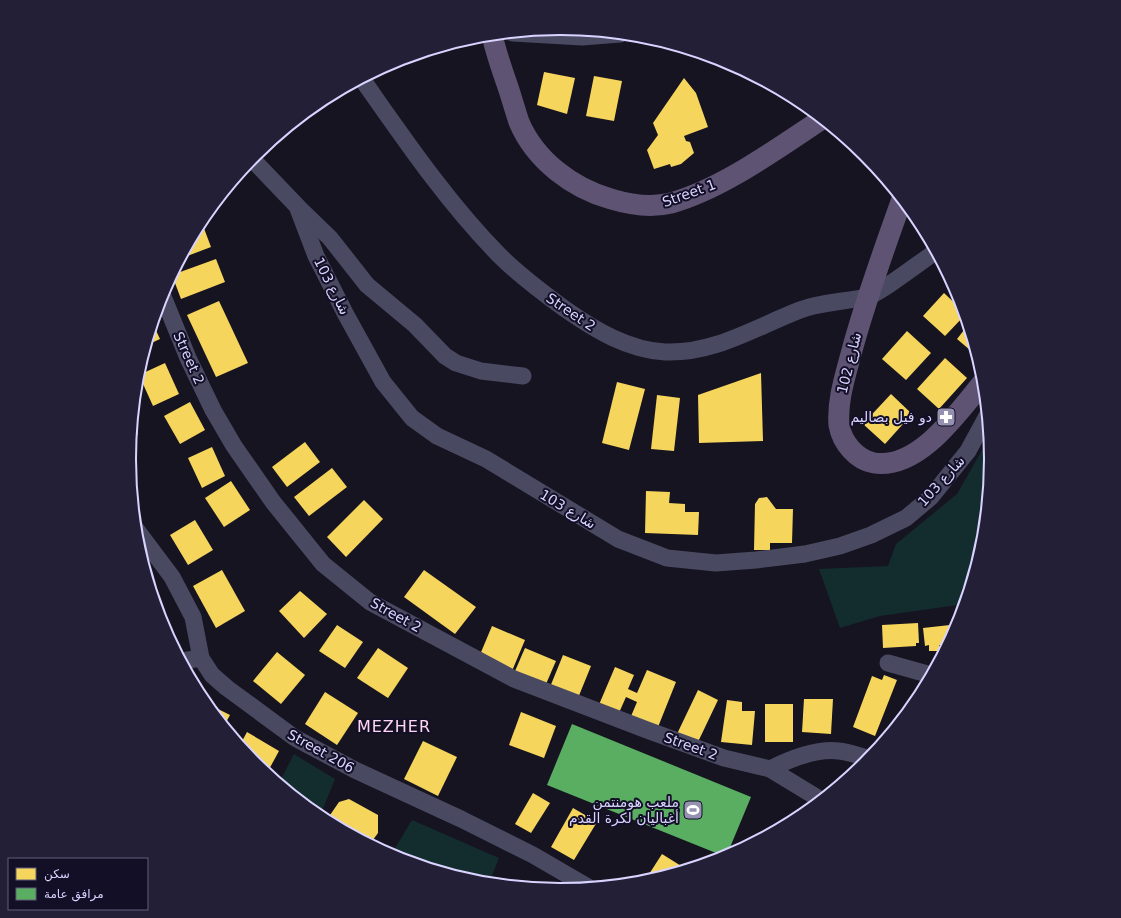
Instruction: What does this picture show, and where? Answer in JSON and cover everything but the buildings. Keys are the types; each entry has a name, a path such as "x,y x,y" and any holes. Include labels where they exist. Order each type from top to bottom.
{"main road":[{"name":"Street 1","path":"491,41 520,122 534,147 544,160 574,184 596,195 623,202 648,206 671,203 698,193 721,182 817,122"},
{"path":"868,297 900,205"},
{"name":"شارع 102","path":"868,297 843,382 840,410 840,430 848,446 857,456 873,462 886,463 900,460 916,453 935,438 978,388"}],"street":[{"path":"552,35 591,36"},
{"name":"Street 2","path":"365,83 457,209 500,256 545,294 584,323 612,338 645,349 666,352 708,347 746,334 808,307 868,297"},
{"name":"شارع 103","path":"257,163 297,206 316,256 345,313 383,382 412,418 437,436 486,459 618,539 667,558 716,564 756,560 805,554 840,546 871,535 906,518 931,496 968,451 983,423"},
{"path":"297,206 330,238 367,286 415,325 444,356 456,363 481,371 524,376"},
{"path":"868,297 932,254"},
{"name":"Street 2","path":"166,304 188,358 213,410 234,446 273,502 323,564 370,602 514,679 724,758 770,768"},
{"name":"Street 206","path":"145,541 172,577 182,594 193,617 201,658 212,674 227,688 295,738 355,770 461,819 533,855 580,882"},
{"path":"187,660 201,658"},
{"path":"888,663 926,673"},
{"path":"770,768 816,752 838,751 862,757"},
{"path":"770,768 816,797"}],"green space":[{"path":"984,447 984,487 981,514 970,569 958,605 880,616 840,628 819,569 888,566 896,544 957,494"},
{"path":"294,754 335,779 322,810 281,778"},
{"path":"412,820 499,858 491,877 451,869 394,849"}],"place":[{"name":"دو فيل بصاليم","path":"946,417"},
{"name":"ملعب هومنتمن أغباليان لكرة القدم","path":"693,810"}],"district":[{"name":"MEZHER","path":"394,726"}]}
